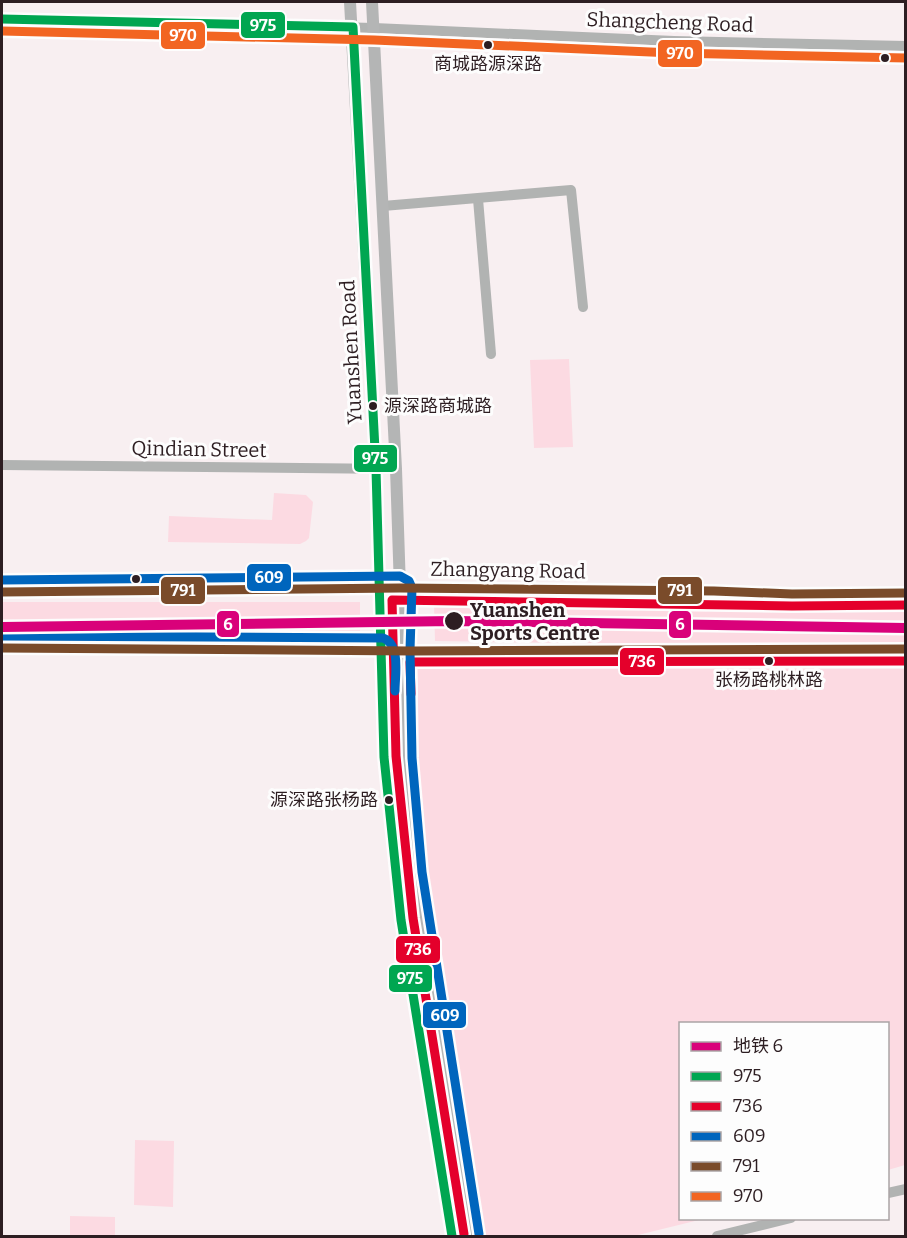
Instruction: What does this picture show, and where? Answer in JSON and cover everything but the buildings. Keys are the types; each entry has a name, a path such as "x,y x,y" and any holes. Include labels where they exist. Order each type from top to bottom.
{"main road":[{"name":"Yuanshen Road","path":"350,2 376,469 384,757 401,920 452,1236"},
{"name":"Yuanshen Road","path":"372,2 396,469 400,588 398,650 400,759 410,873 467,1236"},
{"name":"Zhangyang Road","path":"2,592 400,588 714,591 792,594 906,593"},
{"path":"2,648 906,649"}],"street":[{"name":"Shangcheng Road","path":"2,19 374,27 674,41 906,46"},
{"path":"383,206 571,190 583,307"},
{"path":"478,199 491,354"},
{"name":"Qindian Street","path":"2,465 396,469"},
{"path":"889,1193 906,1189"},
{"path":"717,1236 783,1220"}],"shaded area":[{"path":"569,359 573,447 534,448 530,360"},
{"path":"274,493 306,495 313,502 309,538 306,541 300,544 168,542 169,516 272,520"},
{"path":"2,602 360,602 360,641 2,640"},
{"path":"434,604 905,610 905,648 435,641"},
{"name":"Yuanshen Sports Centre","path":"417,668 905,669 905,1165 889,1170 889,1022 679,1022 679,1220 699,1220 634,1236 485,1236 423,870 416,759"},
{"path":"135,1140 174,1141 173,1207 134,1205"},
{"path":"70,1216 115,1217 115,1236 70,1236"}],"metro line":[{"name":"6","path":"2,627 454,621 906,628"}],"transit line":[{"name":"975","path":"2,19 353,27 376,469 384,757 401,920 452,1236"},
{"name":"970","path":"2,31 374,40 673,53 906,58"},
{"name":"609","path":"2,580 400,576 409,581 412,588 410,650 412,758 422,872 479,1234"},
{"name":"791","path":"2,592 400,588 714,591 792,594 906,593"},
{"name":"736","path":"464,1234 413,918 396,756 392,600 792,606 906,605"},
{"name":"609","path":"2,636 383,638 389,641 395,653 395,691"},
{"name":"791","path":"2,648 412,651 906,649"},
{"name":"736","path":"411,694 410,662 906,661"}],"place":[{"name":"商城路源深路","path":"488,45"},
{"name":"源深路商城路","path":"373,406"},
{"name":"Yuanshen Sports Centre","path":"454,621"},
{"name":"张杨路桃林路","path":"769,661"},
{"name":"源深路张杨路","path":"389,800"}]}
